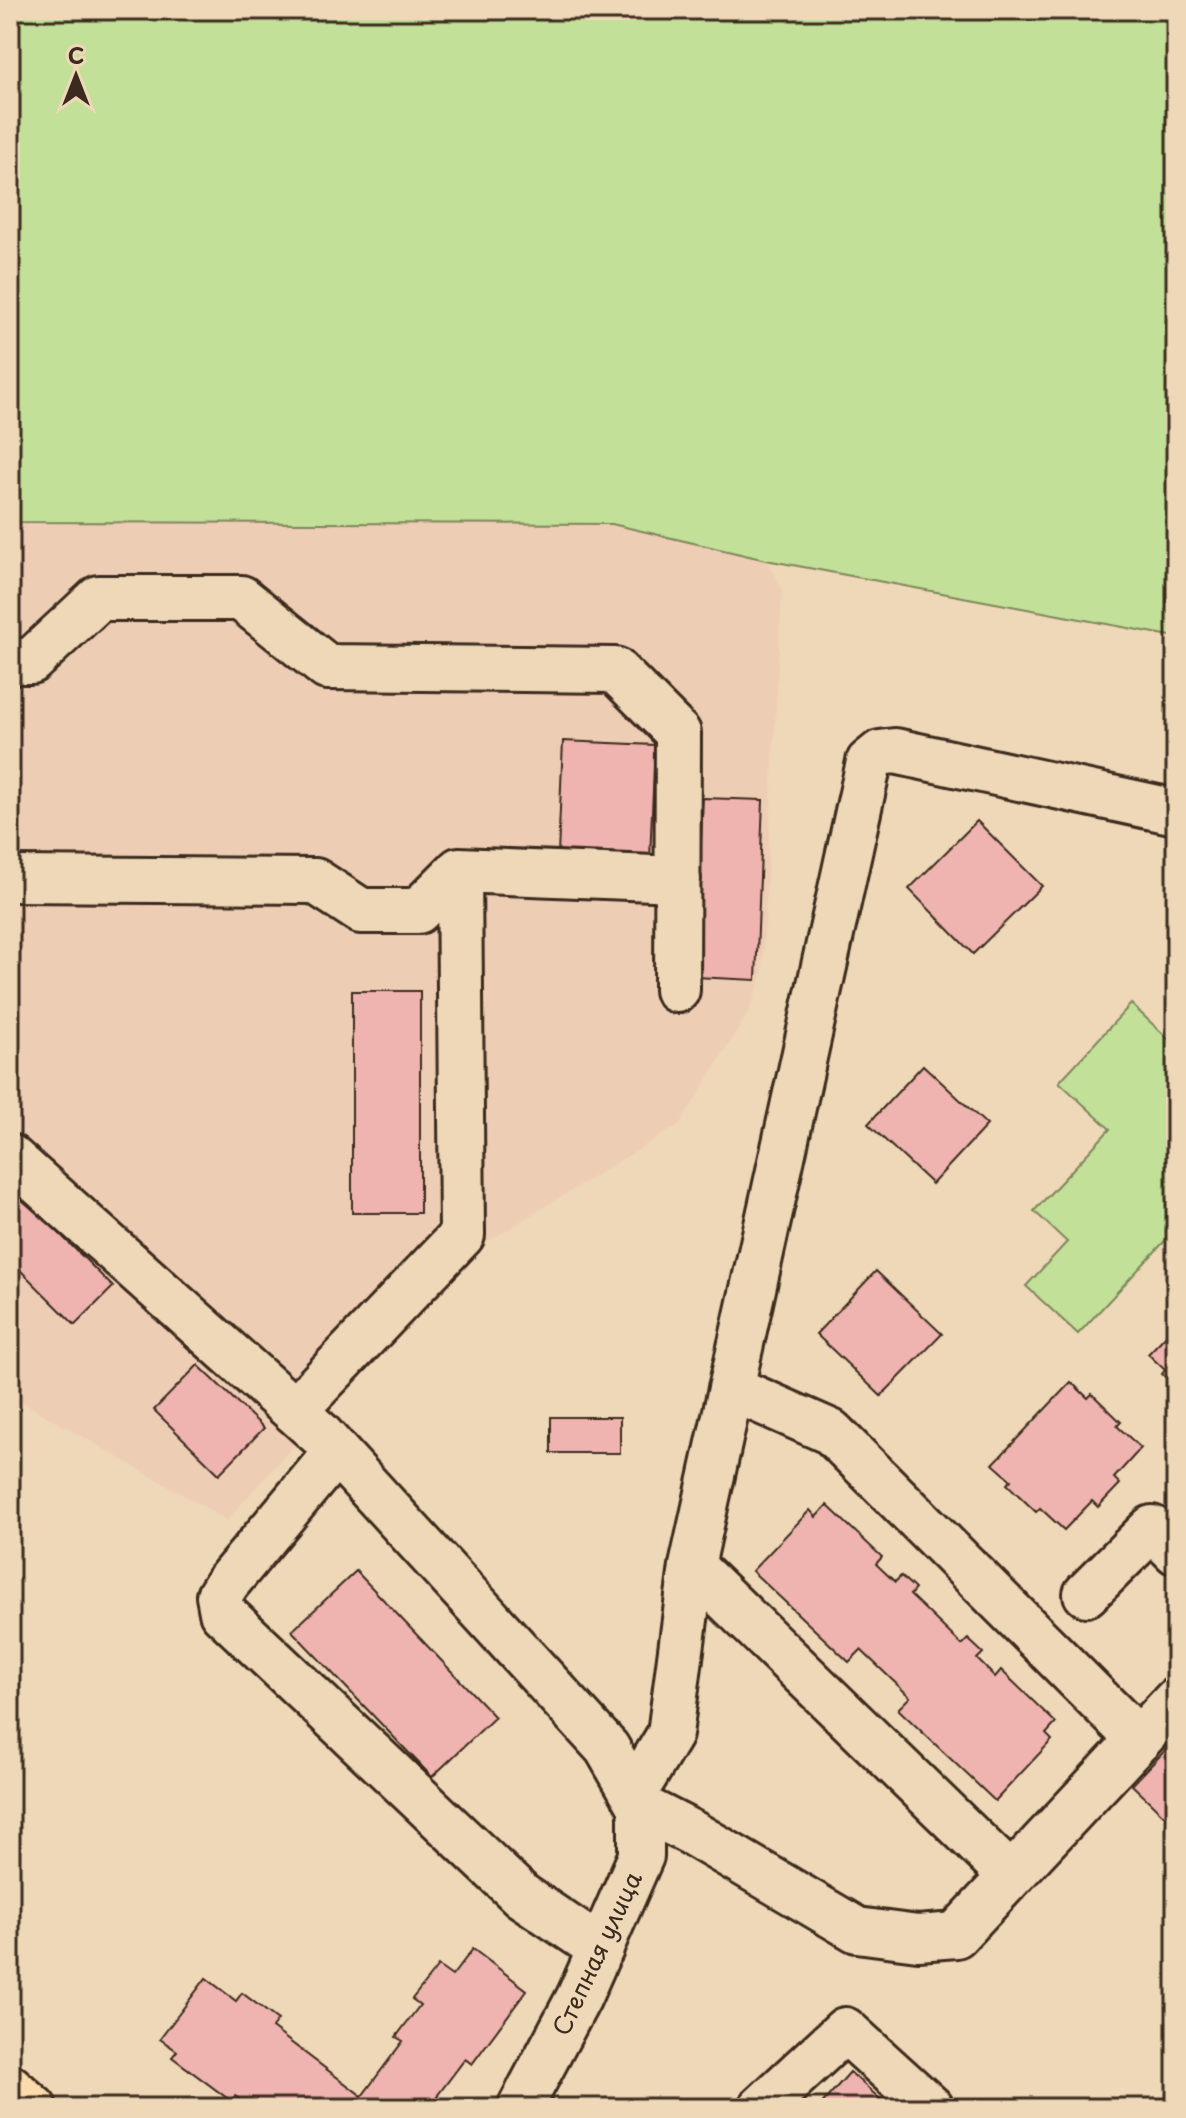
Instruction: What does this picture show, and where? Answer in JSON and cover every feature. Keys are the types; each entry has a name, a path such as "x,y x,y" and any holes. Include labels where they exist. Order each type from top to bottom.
{"main road":[{"path":"10,2087 34,2108"}],"street":[{"path":"10,661 31,661 99,598 241,598 327,667 615,670 678,733 677,990"},
{"path":"638,1799 670,1734 692,1566 869,762 880,753 895,751 1176,812"},
{"path":"10,879 315,881 361,911 418,911 459,870 678,879"},
{"path":"294,1411 462,1235 459,870"},
{"path":"10,1157 336,1452 607,1748 638,1799 857,1930 918,1938 956,1935 1176,1700"},
{"path":"731,1388 831,1432 1139,1740"},
{"path":"336,1452 227,1583 219,1596 222,1612 522,1896 601,1949"},
{"path":"1086,1594 1152,1528 1176,1552"},
{"path":"692,1566 1011,1876"},
{"name":"Степная улица","path":"520,2108 579,1997 641,1856 638,1799"},
{"path":"761,2108 845,2030 931,2108"}],"shaded area":[{"path":"10,522 612,524 766,560 782,589 762,975 749,1011 680,1124 454,1262 227,1520 10,1395"}],"green space":[{"path":"10,10 1176,10 1176,637 766,560 612,524 10,522"},
{"path":"1131,1004 1176,1046 1176,1229 1078,1334 1026,1286 1067,1242 1034,1211 1110,1129 1059,1082"}],"building":[{"path":"563,741 655,745 650,858 558,854"},
{"path":"703,798 763,800 756,980 695,977"},
{"path":"977,821 1042,886 973,954 909,889"},
{"path":"352,991 420,991 420,1213 352,1213"},
{"path":"923,1065 987,1125 932,1184 868,1124"},
{"path":"10,1184 113,1287 75,1325 10,1260"},
{"path":"876,1271 942,1334 881,1396 816,1334"},
{"path":"1176,1325 1176,1388 1162,1374 1165,1370 1148,1354"},
{"path":"198,1365 264,1428 219,1474 154,1410"},
{"path":"1071,1382 1088,1398 1092,1394 1121,1422 1117,1426 1141,1448 1114,1478 1120,1484 1098,1507 1092,1501 1064,1530 1040,1508 1036,1512 1007,1484 1011,1480 993,1464"},
{"path":"551,1417 620,1417 620,1453 551,1453"},
{"path":"827,1505 882,1557 876,1564 895,1582 901,1576 915,1589 910,1595 962,1645 968,1639 983,1653 977,1659 995,1677 1001,1670 1056,1723 1046,1734 1052,1740 995,1801 898,1709 910,1697 861,1650 849,1662 752,1571 810,1510 816,1517"},
{"path":"356,1571 495,1717 432,1777 292,1631"},
{"path":"1176,1739 1176,1827 1132,1785"},
{"path":"473,1949 527,1990 472,2064 465,2059 428,2108 252,2108 235,2096 231,2101 172,2057 177,2051 160,2039 206,1978 236,2001 242,1993 278,2020 272,2028 362,2096 403,2041 396,2037 420,2005 412,1999 438,1966 452,1976"},
{"path":"850,2072 890,2108 818,2108"}]}
